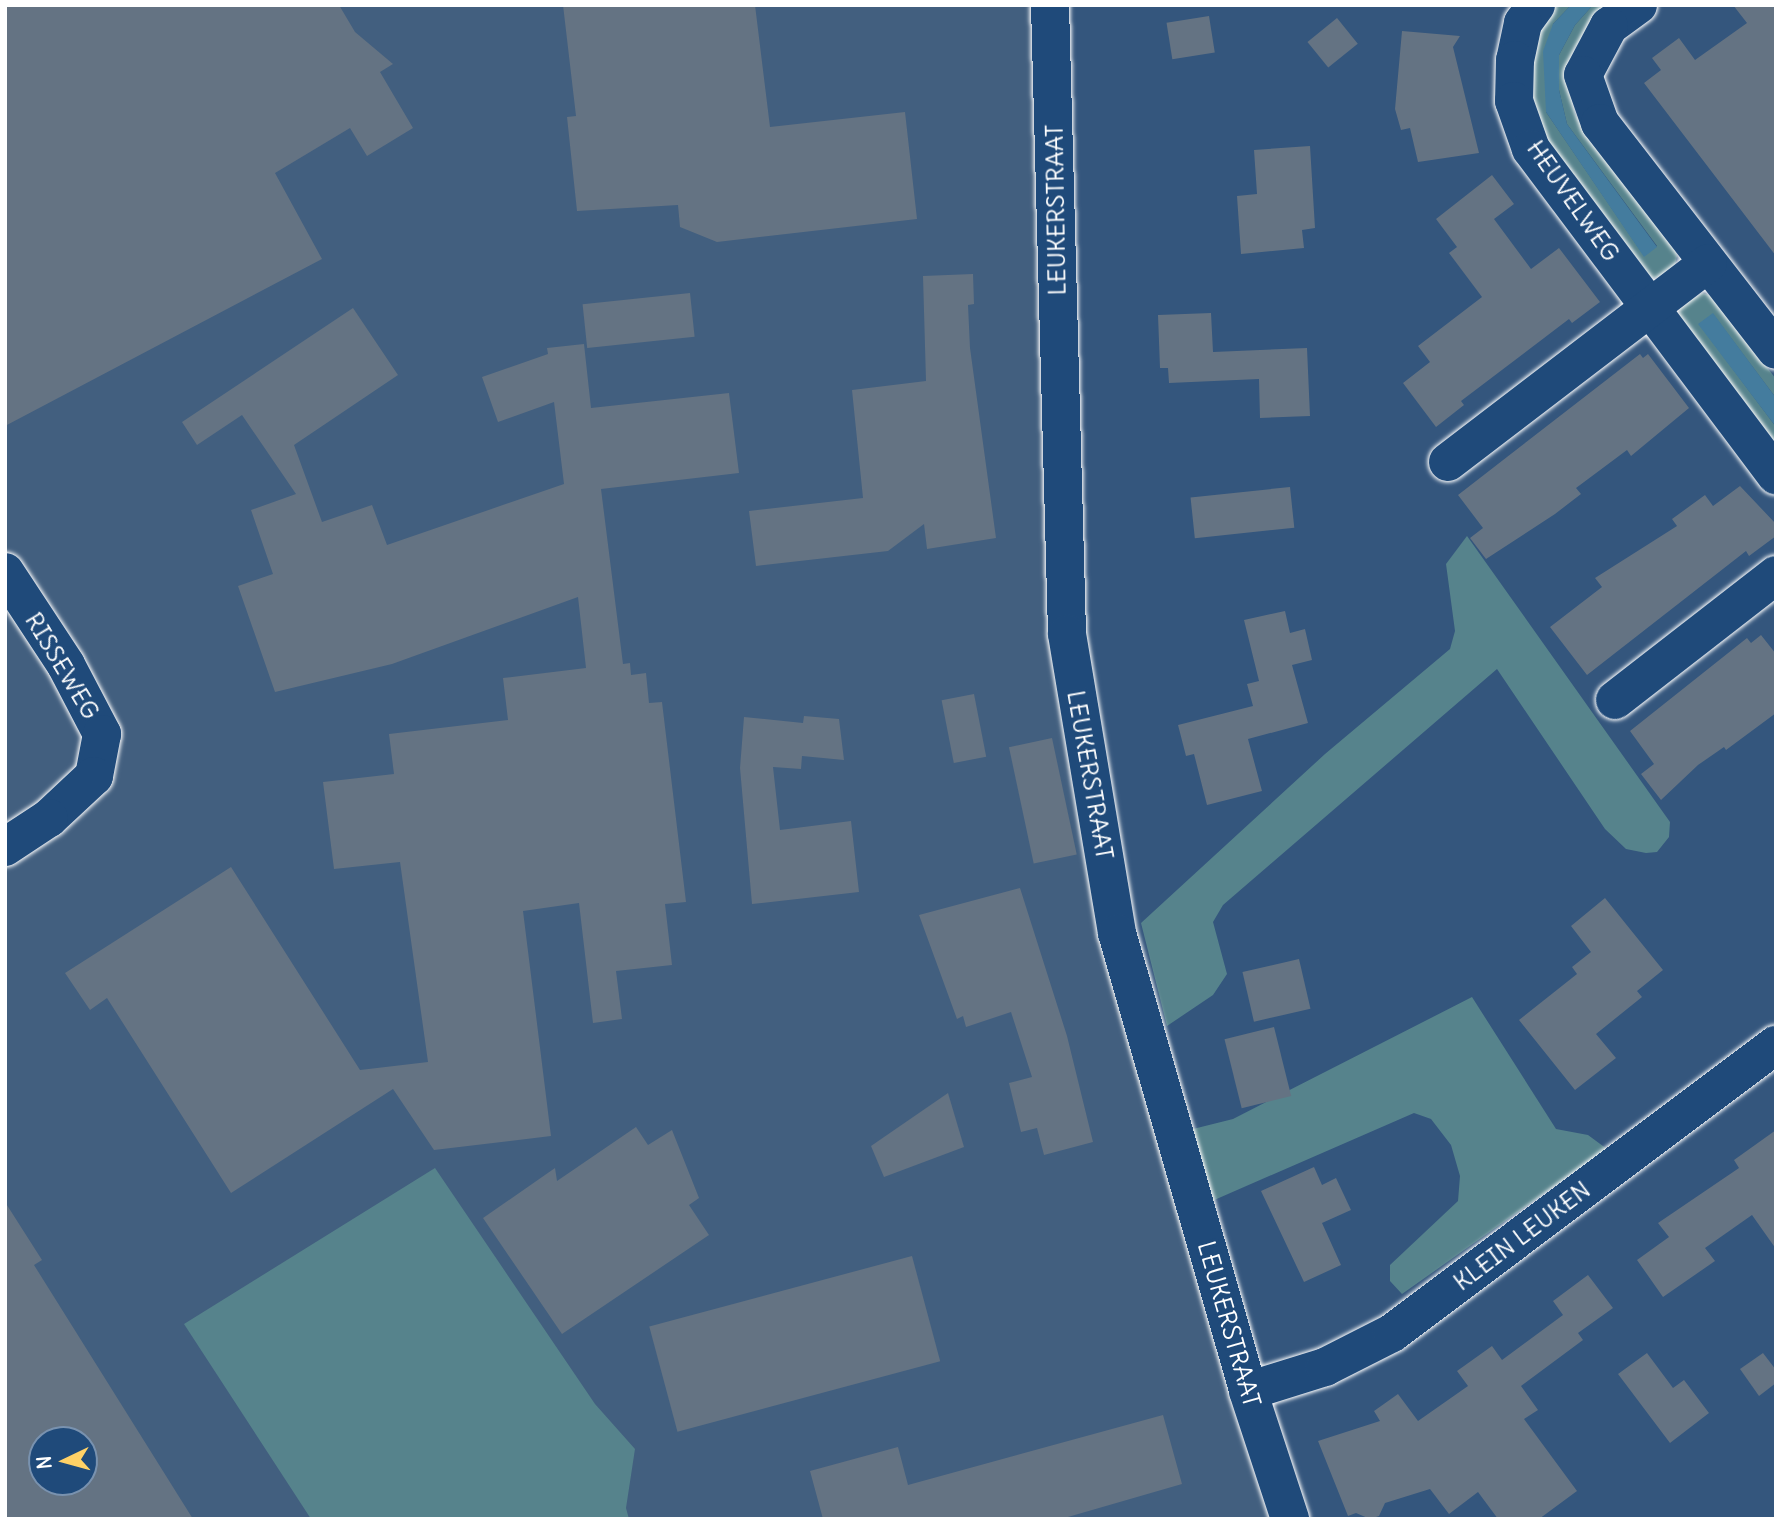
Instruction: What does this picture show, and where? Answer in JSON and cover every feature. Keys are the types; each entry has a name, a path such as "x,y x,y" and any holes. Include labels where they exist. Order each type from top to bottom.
{"street":[{"name":"LEUKERSTRAAT","path":"1050,5 1066,634 1117,933 1248,1391 1290,1519"},
{"name":"HEUVELWEG","path":"1536,5 1522,23 1515,60 1514,101 1531,149 1776,475"},
{"path":"1637,5 1609,26 1583,75 1600,123 1776,351"},
{"path":"1448,462 1708,263"},
{"name":"RISSEWEG","path":"5,572 66,665 102,734 94,776 49,818 5,847"},
{"path":"1615,700 1776,575"},
{"name":"KLEIN LEUKEN","path":"1248,1391 1325,1367 1392,1333 1776,1045"}],"shaded area":[{"path":"5,5 1037,5 1077,585 1128,931 1302,1519 5,1519"},
{"path":"1571,5 1593,5 1575,25 1559,55 1559,90 1567,124 1657,247 1644,257 1546,112 1543,51 1553,24"},
{"path":"1713,313 1776,398 1776,427 1698,324"}],"green space":[{"path":"1548,5 1571,5 1553,24 1546,112 1644,256 1657,246 1567,124 1559,90 1559,55 1575,25 1593,5 1616,5 1575,47 1568,78 1575,114 1589,137 1672,243 1677,256 1675,265 1661,277 1651,278 1530,117 1529,44"},
{"path":"1702,293 1712,296 1776,379 1776,398 1713,314 1699,324 1776,427 1776,449 1679,319 1680,307"},
{"path":"1467,536 1670,822 1669,837 1657,852 1646,853 1626,849 1605,829 1497,669 1223,905 1213,922 1227,974 1213,995 1167,1026 1141,923 1325,754 1450,649 1455,631 1446,564"},
{"path":"1472,997 1556,1129 1588,1135 1607,1149 1402,1294 1390,1281 1390,1265 1458,1201 1460,1176 1451,1145 1431,1119 1414,1113 1212,1201 1193,1129 1233,1119"},
{"path":"435,1168 595,1404 635,1449 626,1508 629,1519 311,1519 184,1324"}],"building":[{"path":"5,5 339,5 355,32 393,64 380,72 413,128 367,156 350,128 275,173 322,259 5,426"},
{"path":"563,5 755,5 770,127 905,112 917,219 717,242 680,227 678,205 577,211 567,117 576,116"},
{"path":"1733,5 1776,5 1776,256 1644,83 1661,70 1652,58 1679,38 1695,60 1747,23"},
{"path":"1209,16 1215,53 1172,59 1167,23"},
{"path":"1337,18 1358,44 1328,68 1307,42"},
{"path":"1402,31 1460,36 1453,47 1479,153 1418,162 1410,128 1401,130 1395,109"},
{"path":"1310,146 1315,228 1302,230 1304,248 1241,254 1237,196 1257,194 1254,150"},
{"path":"1492,175 1514,204 1494,219 1531,269 1559,248 1600,302 1572,323 1569,319 1461,401 1464,405 1436,427 1403,383 1430,362 1418,346 1482,297 1449,253 1457,247 1436,219"},
{"path":"973,274 974,304 968,305 970,348 996,538 927,549 924,524 888,551 756,566 749,511 863,498 852,390 926,381 923,276"},
{"path":"690,293 695,337 587,348 583,304"},
{"path":"353,308 398,375 294,445 322,522 372,505 387,545 564,484 554,402 498,422 482,377 548,354 547,348 584,344 591,408 729,393 739,473 601,489 623,664 630,663 631,675 646,673 649,703 662,702 686,902 665,904 672,965 616,971 622,1019 593,1023 579,903 523,911 551,1136 434,1150 393,1089 231,1193 107,998 90,1010 65,973 231,867 360,1070 428,1062 400,862 334,869 323,782 394,774 389,734 508,720 503,678 586,668 578,597 392,664 275,692 238,586 273,574 251,510 296,494 242,415 197,445 182,422"},
{"path":"1211,313 1213,352 1307,348 1310,416 1260,418 1259,379 1169,383 1168,368 1160,368 1158,315"},
{"path":"1640,354 1643,358 1648,354 1689,408 1631,456 1627,450 1576,488 1581,494 1555,514 1486,559 1470,538 1483,528 1458,495"},
{"path":"1740,486 1776,524 1776,536 1749,556 1746,551 1587,675 1550,627 1602,587 1595,578 1677,526 1672,519 1705,495 1713,506"},
{"path":"1290,487 1294,528 1195,538 1191,497"},
{"path":"1285,611 1290,633 1305,629 1312,660 1292,665 1308,723 1248,739 1262,791 1207,805 1194,754 1186,756 1178,725 1253,706 1247,684 1259,681 1244,620"},
{"path":"1761,635 1776,654 1776,713 1726,750 1724,747 1698,765 1661,800 1641,774 1654,764 1630,731 1747,638 1751,643"},
{"path":"974,694 986,757 954,763 942,700"},
{"path":"804,716 839,719 844,760 802,756 801,769 773,767 780,830 851,821 859,892 752,904 740,768 744,717 803,723"},
{"path":"1052,738 1077,854 1034,864 1009,747"},
{"path":"1020,888 1067,1036 1093,1142 1044,1155 1037,1128 1021,1132 1009,1083 1032,1077 1011,1012 966,1027 963,1016 957,1019 919,915"},
{"path":"1605,898 1663,970 1637,991 1642,997 1596,1034 1616,1058 1575,1090 1519,1020 1577,974 1572,967 1591,952 1571,926"},
{"path":"1299,959 1310,1009 1254,1022 1242,972"},
{"path":"1274,1027 1291,1096 1242,1108 1225,1039"},
{"path":"948,1093 964,1147 884,1177 871,1146"},
{"path":"636,1127 648,1145 672,1130 699,1198 689,1205 709,1235 562,1334 483,1218 555,1168 557,1181"},
{"path":"1776,1130 1776,1249 1752,1215 1705,1248 1715,1261 1663,1297 1637,1260 1669,1237 1658,1223 1739,1168 1734,1160"},
{"path":"1314,1167 1322,1185 1336,1178 1351,1210 1322,1223 1341,1265 1304,1282 1261,1191"},
{"path":"5,1202 42,1260 34,1265 193,1519 5,1519"},
{"path":"912,1256 940,1361 677,1432 649,1326"},
{"path":"1588,1275 1613,1308 1578,1333 1583,1340 1521,1386 1538,1410 1524,1419 1577,1491 1539,1519 1498,1519 1478,1492 1449,1514 1430,1489 1385,1503 1379,1516 1370,1519 1356,1513 1348,1516 1318,1441 1380,1421 1374,1411 1398,1394 1418,1421 1468,1386 1457,1371 1492,1346 1502,1360 1563,1315 1553,1301"},
{"path":"1647,1353 1673,1388 1684,1380 1709,1413 1670,1443 1618,1374"},
{"path":"1763,1353 1776,1370 1776,1383 1759,1396 1740,1369"},
{"path":"1163,1415 1182,1484 1061,1519 823,1519 810,1471 898,1447 908,1485"}]}
